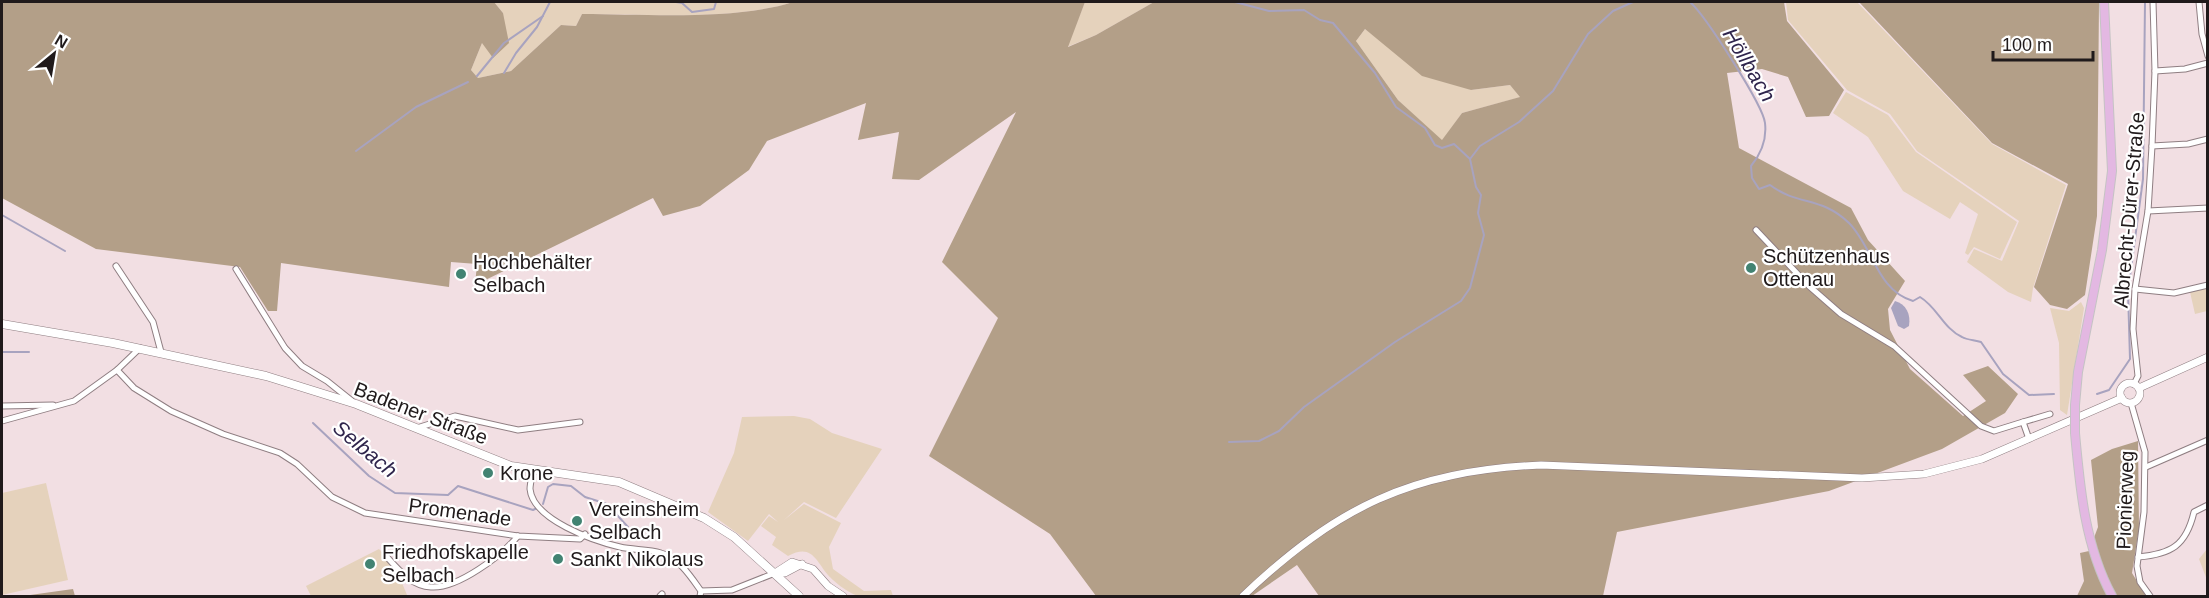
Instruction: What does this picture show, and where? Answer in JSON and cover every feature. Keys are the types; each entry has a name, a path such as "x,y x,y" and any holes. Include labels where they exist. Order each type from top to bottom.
{"main road":[{"path":"2104,2 2112,171 2102,250 2078,372 2075,433 2080,493 2092,548 2112,597"},
{"name":"Badener Straße","path":"2,324 161,352 266,376 356,404 511,466 533,471 595,477 644,491 704,518 734,537 799,597"}],"street":[{"name":"Albrecht-Dürer-Straße","path":"2137,386 2133,329 2136,289 2148,211 2158,70 2153,2"},
{"path":"2199,2 2202,34 2208,56"},
{"path":"2158,70 2185,69 2208,63"},
{"path":"2152,146 2188,144 2208,139"},
{"path":"2148,211 2208,208"},
{"path":"1756,230 1809,286 1841,314 1894,346 1981,426 1994,431 2050,414"},
{"path":"116,267 153,322 161,352"},
{"path":"236,269 285,348 302,366 327,381 356,404"},
{"path":"2136,289 2174,293 2208,285"},
{"path":"2,421 74,401 117,370 140,348"},
{"path":"2122,398 2123,386 2137,386 2208,357"},
{"name":"Promenade","path":"117,370 134,388 171,411 223,434 280,453 297,464 332,497 365,513 518,536 580,539 585,534"},
{"path":"2122,398 2131,403 2139,398 2137,386"},
{"path":"1243,597 1297,546 1347,514 1406,488 1468,471 1504,466 1583,465 1862,478 1893,477 1957,467 2029,439 2122,398"},
{"name":"Pionierweg","path":"2131,403 2145,452 2146,466 2138,557 2140,582 2150,597"},
{"path":"2,406 63,405"},
{"path":"417,428 455,416 518,430 579,422"},
{"path":"2023,422 2029,439"},
{"path":"2146,466 2208,440"},
{"path":"533,471 530,490 537,505 550,519 619,547 663,553 680,564 701,594 732,590 775,573 788,563 802,564 813,569 828,586 843,597"},
{"path":"2138,557 2173,549 2190,530 2194,512 2208,505"},
{"path":"386,556 403,575 415,583 431,588 450,584 473,572 507,549 518,536"}],"shaded area":[{"path":"2,2 494,2 503,13 509,43 493,58 482,43 471,70 478,78 511,71 561,25 576,26 582,14 717,14 770,8 793,2 1085,2 1068,47 1096,35 1154,2 1784,2 1787,21 1844,90 1829,116 1806,117 1788,77 1762,69 1727,73 1739,148 1851,208 1868,240 1905,281 1888,309 1890,330 1910,369 1963,416 1986,401 1963,375 1988,366 2018,394 2005,413 1942,449 1829,491 1617,532 1603,596 1319,596 1297,565 1252,596 1096,596 1050,534 929,456 998,318 942,262 1016,112 919,180 892,179 899,132 858,140 866,103 767,141 749,170 700,206 663,216 653,198 475,285 477,264 451,262 449,287 281,263 277,311 268,311 240,267 96,249 2,198","holes":["1365,29 1422,76 1471,90 1510,85 1520,97 1462,113 1442,140 1398,100 1356,41"]},
{"path":"494,2 793,2 770,8 717,14 582,14 576,26 561,25 511,71 478,78 471,70 482,43 503,13"},
{"path":"1085,2 1154,2 1096,35 1067,47"},
{"path":"1786,2 1857,2 1992,144 2066,185 2033,288 2031,302 2008,292 1967,262 1974,249 2002,261 2019,221 1917,151 1890,114 1847,90 1788,20"},
{"path":"1859,2 2099,2 2097,216 2085,295 2067,309 2050,305 2034,287 2068,184 1992,143"},
{"path":"1365,29 1390,48 1471,90 1510,85 1521,97 1462,113 1442,141 1398,100 1356,41"},
{"path":"1846,92 1888,115 1916,152 2017,222 2000,259 1974,247 1968,255 1965,253 1978,214 1960,202 1950,219 1903,191 1868,137 1833,113"},
{"path":"2207,287 2207,311 2195,314 2190,292"},
{"path":"1895,301 1905,307 1908,314 1909,326 1904,329 1898,326 1891,308"},
{"path":"2081,302 2084,308 2067,415 2060,410 2059,343 2050,308 2069,311"},
{"path":"794,416 810,419 832,433 882,449 836,518 804,502 784,520 804,504 841,523 829,547 833,569 864,591 891,590 893,596 863,597 856,595 834,581 812,555 803,552 788,556 772,545 776,537 761,526 769,516 778,522 769,514 748,541 708,512 734,453 742,417"},
{"path":"2138,441 2139,528 2132,573 2146,596 2077,596 2084,581 2080,553 2089,551 2098,527 2091,460 2112,449"},
{"path":"46,483 68,580 2,595 2,493"},
{"path":"379,549 395,566 407,595 311,596 306,586"},
{"path":"2207,549 2207,580 2199,559"},
{"path":"73,589 75,596 23,596"}],"waterway":[{"path":"504,73 516,53 537,27 550,2"},
{"name":"Höllbach","path":"608,2 631,2"},
{"name":"Höllbach","path":"676,2 682,3 692,12 714,9 716,2"},
{"name":"Höllbach","path":"1235,2 1269,11 1304,10 1320,20 1333,23 1375,73 1396,107 1425,128 1435,145 1442,148 1454,144 1470,159 1480,146 1519,122 1553,91 1588,34 1613,11 1633,2"},
{"name":"Höllbach","path":"1690,2 1708,24 1762,113 1765,123 1764,141 1758,157 1751,166 1752,178 1759,189 1770,185 1780,192 1839,214 1857,233 1891,288 1901,296 1913,301 1920,297 1956,333 1966,339 1981,342 2003,374 2029,395 2054,394"},
{"name":"Höllbach","path":"2097,394 2109,390 2130,359 2128,291 2143,179 2145,2"},
{"path":"477,76 504,43 543,16"},
{"path":"356,151 416,107 468,82"},
{"path":"1229,442 1259,441 1279,431 1304,407 1395,342 1461,301 1470,288 1484,235 1478,213 1481,195 1476,187 1470,159"},
{"path":"2,215 65,251"},
{"path":"2,352 29,352"},
{"name":"Selbach","path":"313,423 369,476 395,493 448,495 458,486 533,510 537,508"},
{"name":"Selbach","path":"543,504 548,487 553,484 571,486 585,497 607,504 628,527"}],"place":[{"name":"Schützenhaus Ottenau","path":"1751,268"},
{"name":"Hochbehälter Selbach","path":"461,274"},
{"name":"Krone","path":"488,473"},
{"name":"Vereinsheim Selbach","path":"577,521"},
{"name":"Sankt Nikolaus","path":"558,559"},
{"name":"Friedhofskapelle Selbach","path":"370,564"}]}
